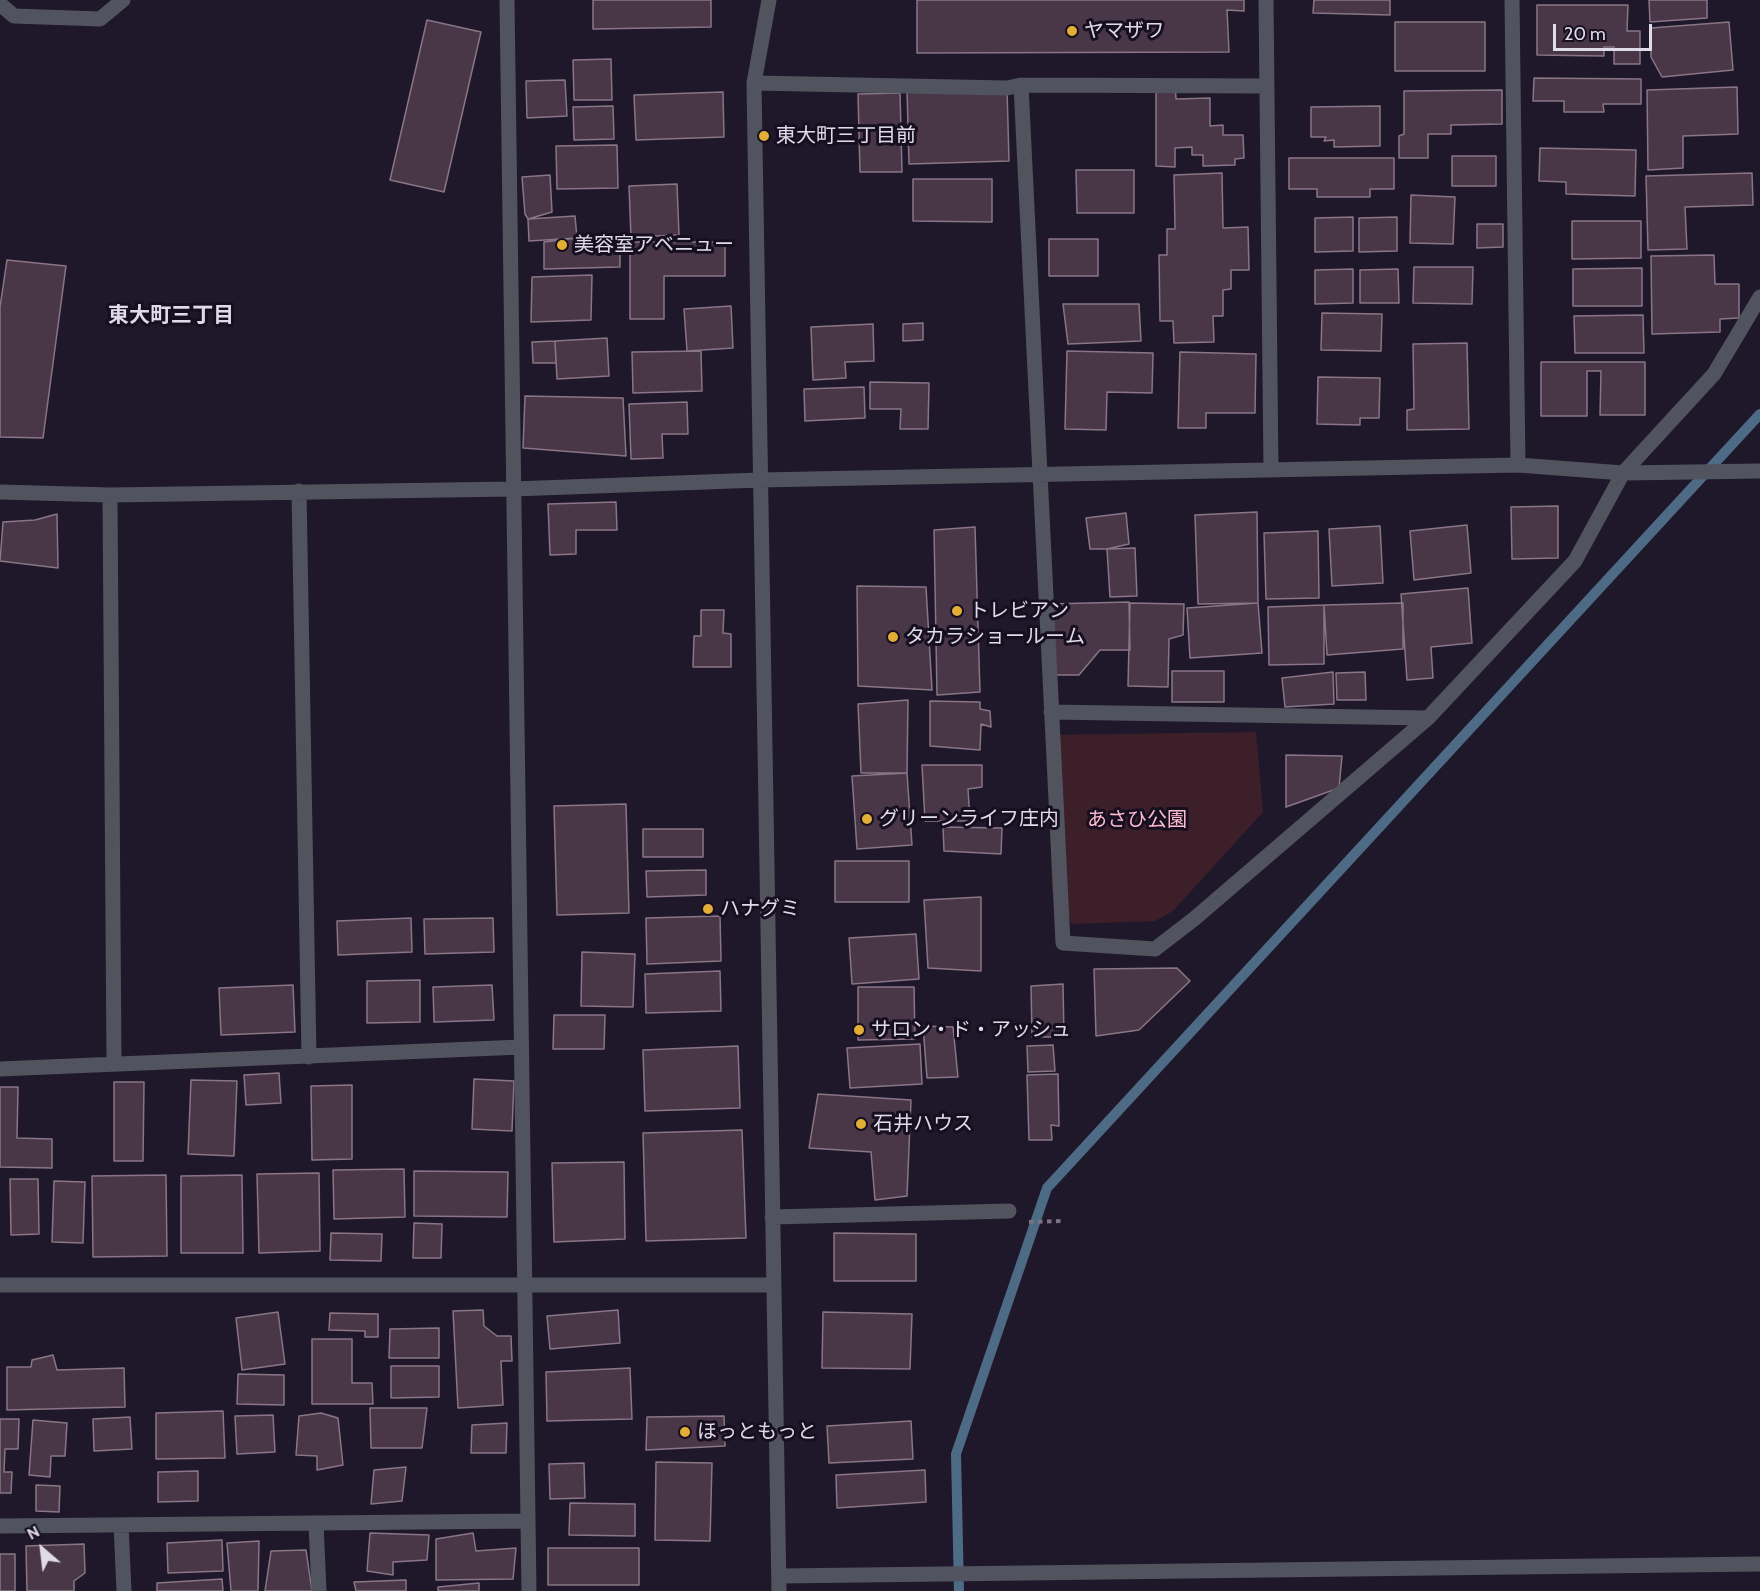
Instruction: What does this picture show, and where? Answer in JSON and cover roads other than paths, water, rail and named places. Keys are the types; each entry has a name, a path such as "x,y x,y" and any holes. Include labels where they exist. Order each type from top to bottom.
{"street":[{"path":"0,4 14,15 100,19 123,0"},
{"path":"507,0 529,1591"},
{"path":"769,0 754,83 779,1583 981,1573 1760,1564"},
{"path":"1266,0 1271,470"},
{"path":"1512,0 1518,465"},
{"path":"754,83 1007,88 1021,85 1266,86"},
{"path":"1021,85 1063,943 1155,949 1203,911 1428,718 1575,561 1623,473 1714,374 1760,297"},
{"path":"0,492 110,495 513,489 760,480 1518,465 1623,473 1760,471"},
{"path":"299,491 309,1056"},
{"path":"110,495 114,1063"},
{"path":"1051,712 1428,718"},
{"path":"0,1069 521,1047"},
{"path":"772,1217 1009,1211"},
{"path":"0,1285 773,1285"},
{"path":"0,1526 528,1521"},
{"path":"316,1523 319,1591"},
{"path":"121,1525 124,1591"}],"waterway":[{"path":"959,1591 956,1454 1047,1188 1760,414"}],"place":[{"name":"ヤマザワ","path":"1072,31"},
{"name":"東大町三丁目前","path":"764,136"},
{"name":"美容室アベニュー","path":"562,245"},
{"name":"トレビアン","path":"957,611"},
{"name":"タカラショールーム","path":"893,637"},
{"name":"グリーンライフ庄内","path":"867,819"},
{"name":"ハナグミ","path":"708,909"},
{"name":"サロン・ド・アッシュ","path":"859,1030"},
{"name":"石井ハウス","path":"861,1124"},
{"name":"ほっともっと","path":"685,1432"}],"district":[{"name":"東大町三丁目","path":"171,316"}],"park label":[{"name":"あさひ公園","path":"1137,820"}]}
